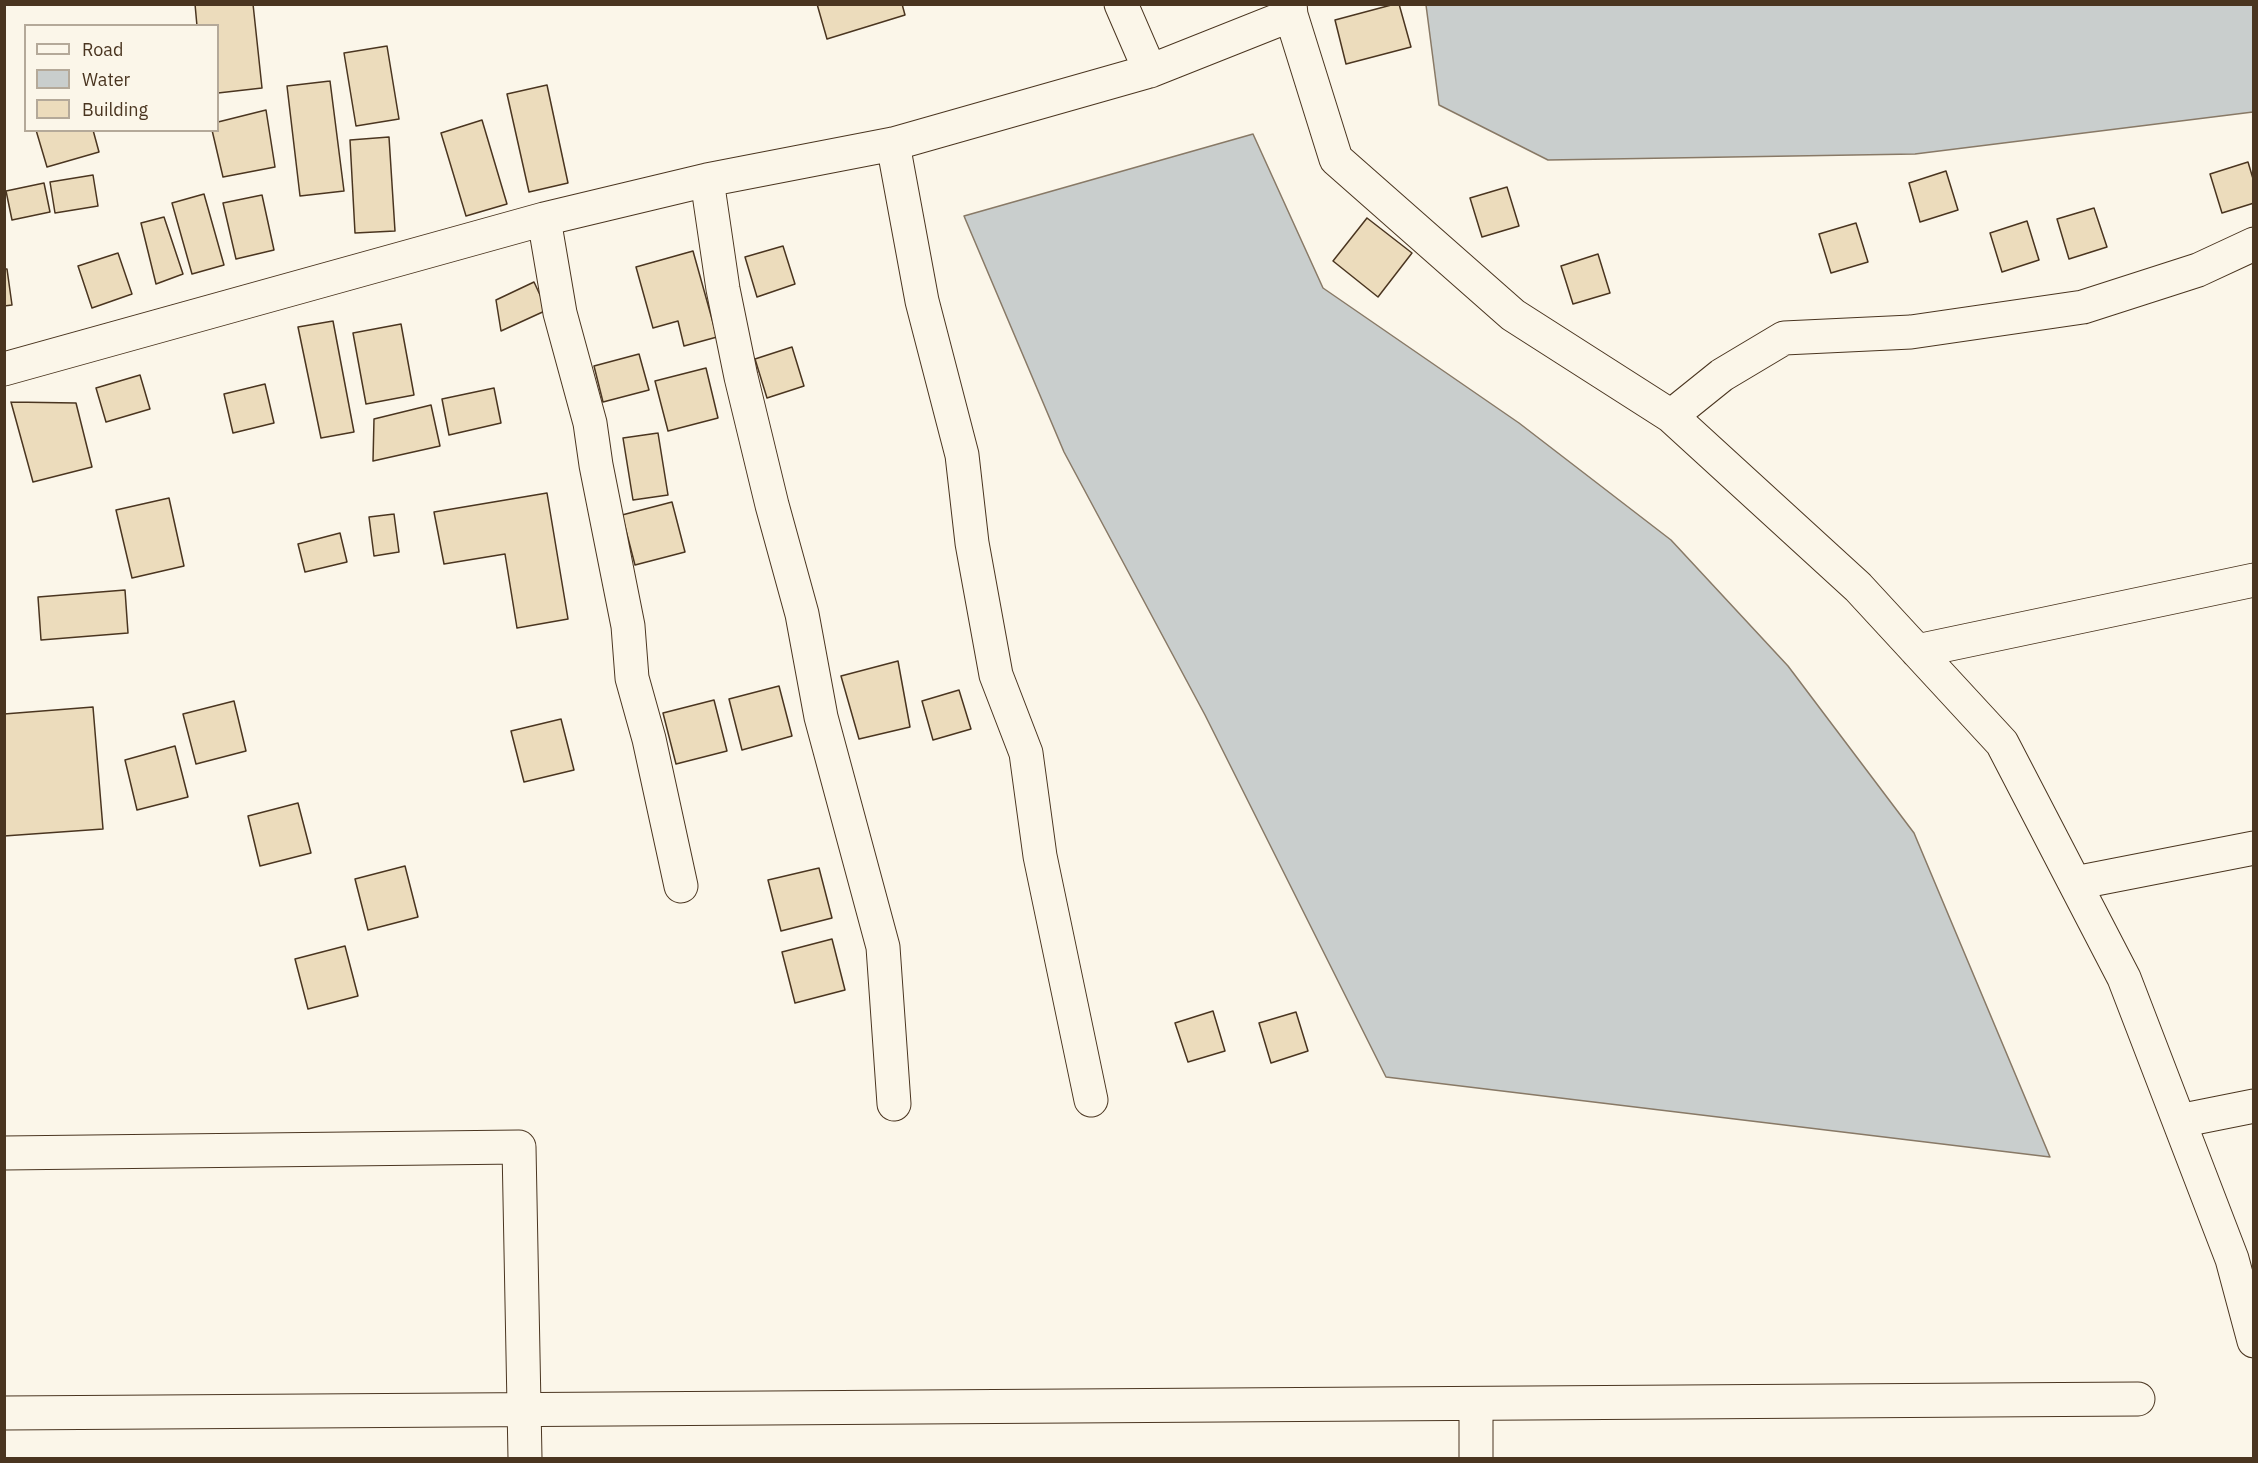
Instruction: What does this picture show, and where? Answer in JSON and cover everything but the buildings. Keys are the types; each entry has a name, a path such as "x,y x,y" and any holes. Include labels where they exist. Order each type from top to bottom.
{"street":[{"path":"1120,4 1150,71"},
{"path":"4,369 544,219 707,180 893,144 1150,71 1290,10 1336,159 1513,315 1671,416 1858,586 2002,743 2124,978 2232,1259 2253,1341"},
{"path":"893,144 922,301 962,455 972,543 996,675 1026,753 1040,856 1091,1100"},
{"path":"707,180 723,289 741,377 772,505 802,614 821,717 883,947 894,1104"},
{"path":"544,219 560,313 590,423 596,465 628,626 632,678 650,739 681,886"},
{"path":"1671,416 1722,375 1784,338 1911,332 2083,307 2198,270 2253,244"},
{"path":"1917,651 2253,580"},
{"path":"2075,883 2253,848"},
{"path":"2179,1121 2253,1106"},
{"path":"4,1153 519,1148 525,1458"},
{"path":"4,1413 2138,1399"},
{"path":"1476,1404 1476,1458"}],"water":[{"path":"1426,5 2253,5 2253,112 1915,154 1548,160 1439,105"},
{"path":"1253,134 1323,288 1519,423 1671,540 1788,666 1914,833 2050,1157 1386,1077 1205,715 1064,452 964,216"}]}
